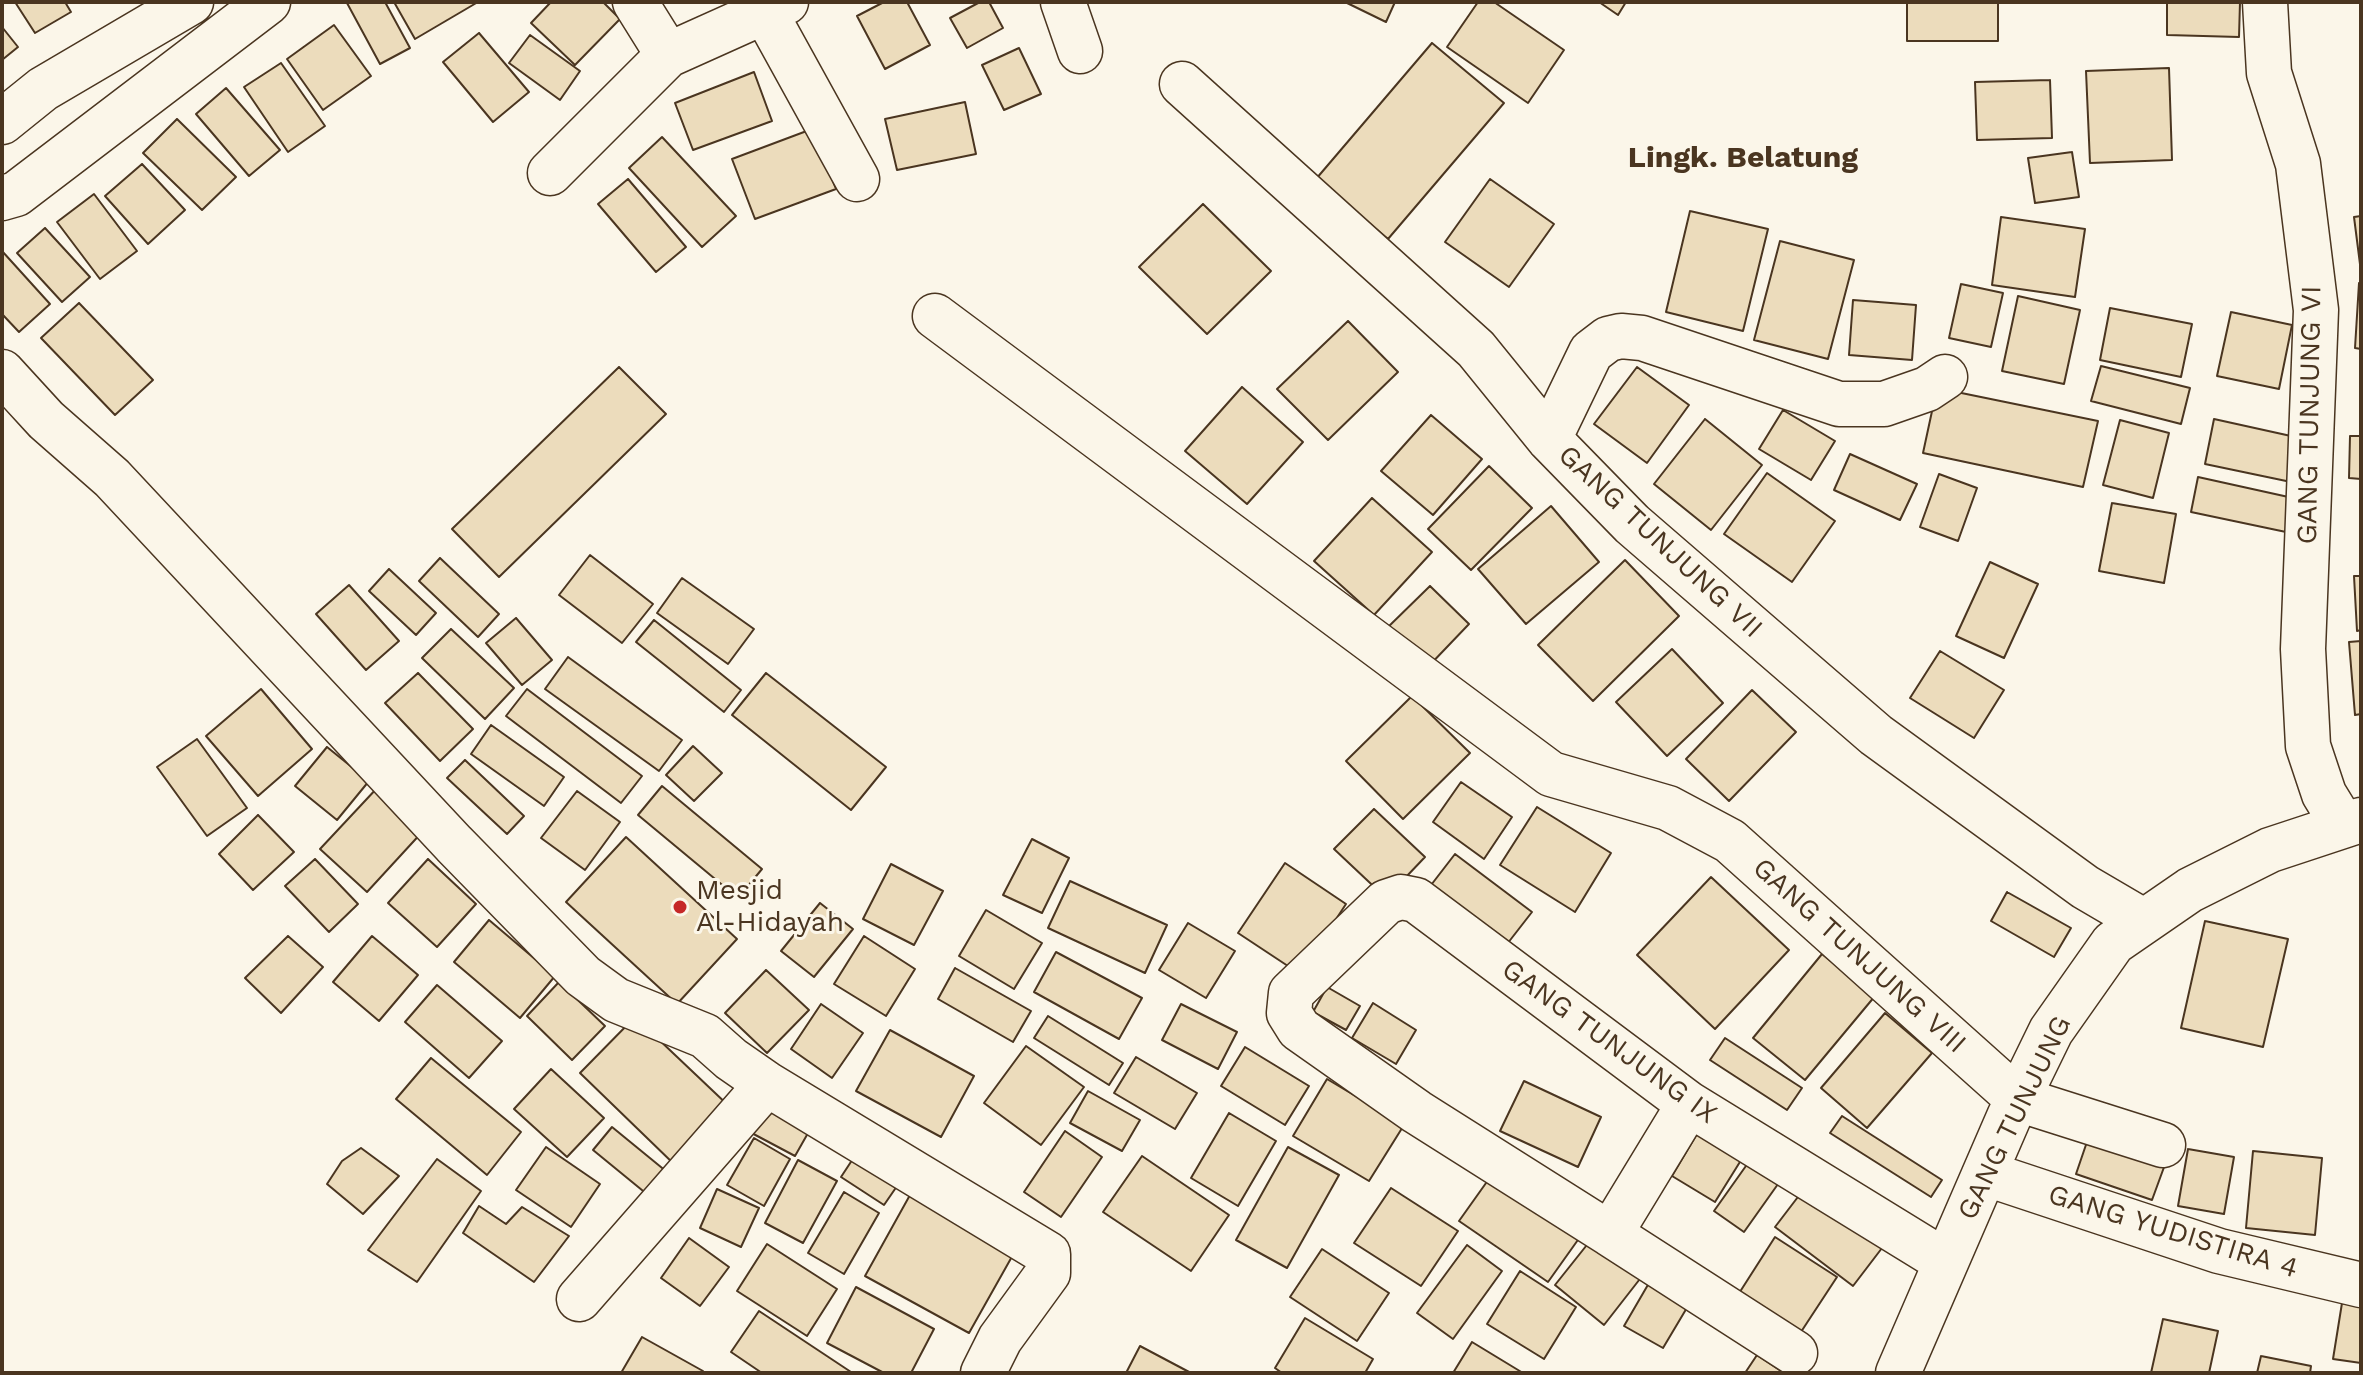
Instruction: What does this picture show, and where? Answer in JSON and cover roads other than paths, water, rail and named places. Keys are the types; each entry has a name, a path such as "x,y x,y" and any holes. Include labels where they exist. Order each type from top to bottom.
{"street":[{"path":"2,122 43,89 191,2"},
{"path":"2,198 16,194 268,2"},
{"path":"635,2 668,55"},
{"path":"1063,2 1080,51"},
{"name":"GANG TUNJUNG VI","path":"2265,2 2269,73 2298,164 2316,310 2303,649 2308,746 2324,794 2352,823"},
{"path":"550,173 668,55 776,8 857,179"},
{"path":"112,46 144,96"},
{"name":"GANG TUNJUNG VII","path":"1182,84 1476,349 1549,439 1632,524 1876,735 2085,887 2143,921"},
{"name":"GANG TUNJUNG VIII","path":"935,316 1551,774 1597,790 1668,808 1730,841 2018,1099 2163,1145"},
{"path":"1549,439 1591,352 1608,339 1621,336 1642,338 1839,404 1862,406 1895,401 1927,389 1945,377"},
{"path":"2,372 46,420 112,478 410,798 583,976 616,1000 705,1036 767,1084 1042,1249 1051,1261 1048,1273 1000,1339 983,1373"},
{"name":"GANG TUNJUNG","path":"1898,1373 2051,1031 2113,943 2190,890 2270,850 2352,823"},
{"name":"GANG TUNJUNG IX","path":"1610,1234 1417,1112 1299,1029 1289,1013 1291,993 1386,902 1411,898 1689,1104 1939,1277"},
{"path":"579,1299 767,1084"},
{"path":"1689,1104 1610,1234 1795,1353"},
{"name":"GANG YUDISTIRA 4","path":"1987,1174 2219,1251 2361,1285"}],"place":[{"name":"Mesjid Al-Hidayah","path":"680,907"}],"district":[{"name":"Lingk. Belatung","path":"1743,158"}]}
